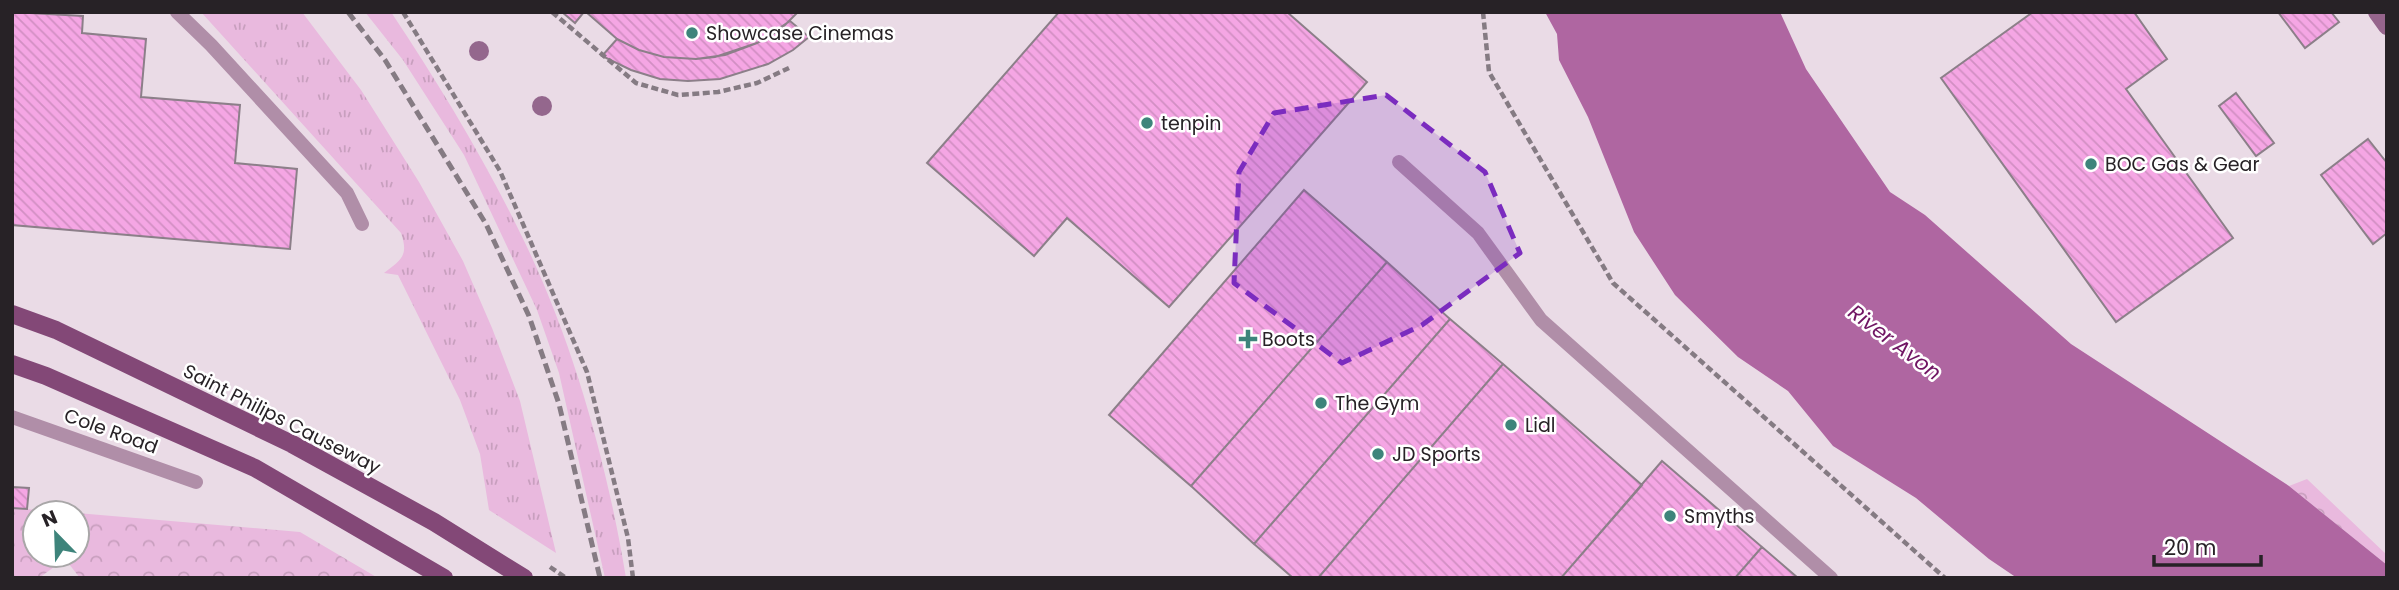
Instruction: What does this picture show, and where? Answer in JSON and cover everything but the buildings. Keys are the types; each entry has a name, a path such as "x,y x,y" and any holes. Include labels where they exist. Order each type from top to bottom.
{"main road":[{"name":"Saint Philips Causeway","path":"12,314 56,330 292,444 434,522 524,578"},
{"path":"12,363 255,468 444,578"}],"street":[{"path":"2377,12 2387,26"}],"lane":[{"path":"177,12 211,45 347,193 362,224"},
{"path":"1399,162 1478,233 1541,320 1831,578"},
{"name":"Cole Road","path":"12,417 196,482"}],"path":[{"path":"403,12 500,171 587,372 628,538 633,578"},
{"path":"552,12 636,83 678,95 718,92 757,83 789,68"},
{"path":"1483,12 1489,72 1613,283 1945,578"}],"highlighted area":[{"path":"1386,95 1485,172 1520,253 1422,325 1342,363 1234,283 1239,172 1274,113"}],"green space":[{"path":"201,12 302,12 361,90 419,182 463,261 492,328 520,401 556,553 489,510 480,454 460,400 398,275 384,273 402,257 404,247 401,233"},
{"path":"365,12 391,12 463,127 527,247 560,326 588,409 610,494 626,578 605,578 559,373 537,310 464,155 403,60"},
{"path":"2307,479 2387,555 2387,565 2289,486"},
{"path":"12,508 21,509 21,569 51,569 39,578 12,578"},
{"path":"91,514 300,532 378,578 80,578 73,569 91,569"}],"water":[{"name":"River Avon","path":"1545,12 1780,12 1806,69 1890,192 1925,215 2071,344 2289,486 2387,565 2387,578 2017,578 1989,559 1916,498 1833,446 1788,391 1738,357 1675,295 1634,232 1588,117 1559,60 1557,34"}],"railway":[{"path":"348,12 385,60 486,224 529,316 559,404 600,578"}],"place":[{"name":"Showcase Cinemas","path":"692,33"},
{"name":"tenpin","path":"1147,123"},
{"name":"BOC Gas & Gear","path":"2091,164"},
{"name":"Boots","path":"1248,339"},
{"name":"The Gym","path":"1321,403"},
{"name":"Lidl","path":"1511,425"},
{"name":"JD Sports","path":"1378,454"},
{"name":"Smyths","path":"1670,516"}]}
